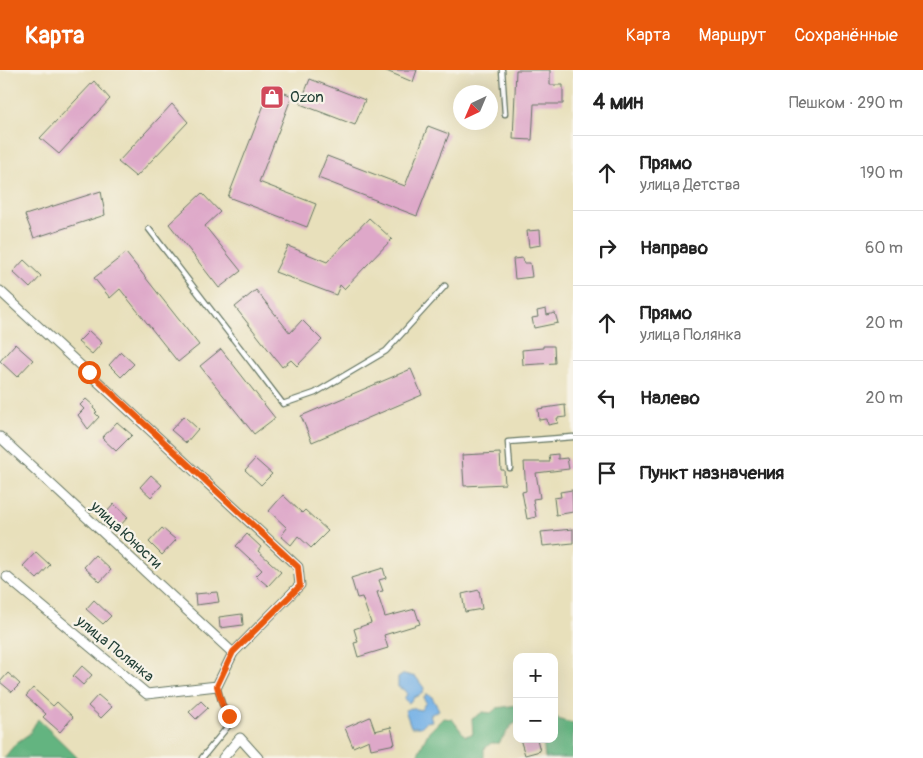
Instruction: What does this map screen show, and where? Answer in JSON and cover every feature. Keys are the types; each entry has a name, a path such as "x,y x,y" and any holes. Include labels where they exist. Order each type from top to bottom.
{"street":[{"path":"0,291 298,567 300,586 233,652 217,686"},
{"name":"улица Юности","path":"0,437 233,652"},
{"name":"улица Полянка","path":"7,578 147,694 217,686"},
{"path":"223,758 240,738 258,758"}],"lane":[{"path":"502,70 505,114"},
{"path":"148,229 283,404 315,393 386,351 445,286"},
{"path":"510,468 508,442 573,437"},
{"path":"202,758 229,725 229,716 222,704 217,686"}],"green space":[{"path":"513,706 513,725 499,743 491,743 484,749 484,758 416,758 428,733 443,718 452,719 465,736 473,734 472,719 483,712 491,713 497,708"},
{"path":"558,718 573,723 573,758 545,758 543,743 558,743"},
{"path":"38,719 78,758 4,758 16,743 29,734"}],"water":[{"path":"404,674 416,677 424,688 423,693 413,698 409,703 404,699 407,694 398,687 398,678"},
{"path":"427,694 432,697 439,710 430,715 432,721 426,722 421,727 411,727 405,710 411,708 421,710 426,702 423,698"}],"building":[{"path":"384,70 417,70 413,82"},
{"path":"516,70 550,70 550,85 563,85 563,104 534,104 532,140 513,139"},
{"path":"310,79 365,100 355,125 300,104"},
{"path":"94,81 110,99 59,154 40,138"},
{"path":"271,87 292,96 259,182 316,204 307,227 228,197"},
{"path":"172,104 188,122 136,177 118,162"},
{"path":"428,126 449,134 417,216 318,178 327,156 405,186"},
{"path":"101,191 105,215 34,238 25,215"},
{"path":"202,193 220,212 205,226 241,271 219,288 169,224"},
{"path":"369,218 392,239 344,289 340,285 336,295 275,272 288,246 327,262"},
{"path":"540,230 541,245 529,247 527,231"},
{"path":"126,253 199,345 178,362 120,289 110,298 94,278"},
{"path":"523,258 524,263 530,263 532,277 515,279 513,259"},
{"path":"24,260 41,276 30,288 13,272"},
{"path":"256,290 290,333 302,320 322,340 297,366 291,360 282,367 235,307"},
{"path":"546,309 547,315 555,313 558,323 534,328 532,318 538,317 537,311"},
{"path":"89,331 102,343 92,354 78,342"},
{"path":"15,344 33,360 17,377 0,361"},
{"path":"543,346 554,346 555,363 523,365 522,350 543,348"},
{"path":"221,349 275,418 254,434 200,366"},
{"path":"121,352 134,364 121,377 109,365"},
{"path":"411,369 422,395 312,442 301,416"},
{"path":"86,399 94,406 93,408 97,412 95,413 99,417 88,429 78,415 84,409 80,405"},
{"path":"565,405 566,417 557,418 558,423 548,425 547,419 539,420 538,409"},
{"path":"184,416 198,429 186,443 171,430"},
{"path":"117,422 132,435 116,451 102,438"},
{"path":"500,453 501,470 504,470 505,484 464,486 462,455"},
{"path":"558,454 558,459 567,458 569,469 536,473 540,498 533,499 536,517 527,519 522,492 526,491 524,462 550,462 549,455"},
{"path":"255,459 272,474 261,485 245,470"},
{"path":"151,475 162,485 151,497 140,487"},
{"path":"572,490 573,512 556,515 554,498 561,497 560,492"},
{"path":"283,495 302,513 305,510 328,531 311,548 298,536 291,545 281,536 287,528 269,511"},
{"path":"114,504 128,517 119,527 105,514"},
{"path":"162,528 176,540 162,555 149,542"},
{"path":"573,529 573,543 543,546 541,532"},
{"path":"247,534 261,547 258,551 281,572 268,586 256,576 262,570 236,546"},
{"path":"36,552 50,565 37,579 23,566"},
{"path":"95,555 111,570 100,582 84,567"},
{"path":"383,568 386,578 379,580 383,591 377,592 385,617 415,609 420,624 384,635 388,648 358,657 354,643 358,642 354,629 371,623 362,597 357,598 351,578"},
{"path":"479,590 482,609 465,612 462,594"},
{"path":"217,592 219,602 196,605 195,594"},
{"path":"94,600 111,616 103,624 86,609"},
{"path":"242,614 243,625 220,628 219,617"},
{"path":"82,666 92,675 83,685 73,676"},
{"path":"8,673 20,684 12,692 0,682"},
{"path":"33,688 53,706 57,702 73,717 60,732 43,717 46,714 26,696"},
{"path":"98,695 112,707 101,718 88,706"},
{"path":"201,701 208,708 196,719 189,712"},
{"path":"370,717 375,731 391,727 395,744 371,749 369,740 353,747 345,728"},
{"path":"521,743 538,743 540,751 525,755"}],"place":[{"name":"Ozon","path":"272,97"}],"route":[{"path":"89,372 298,567 300,586 233,652 217,686 222,704 229,716"}]}
